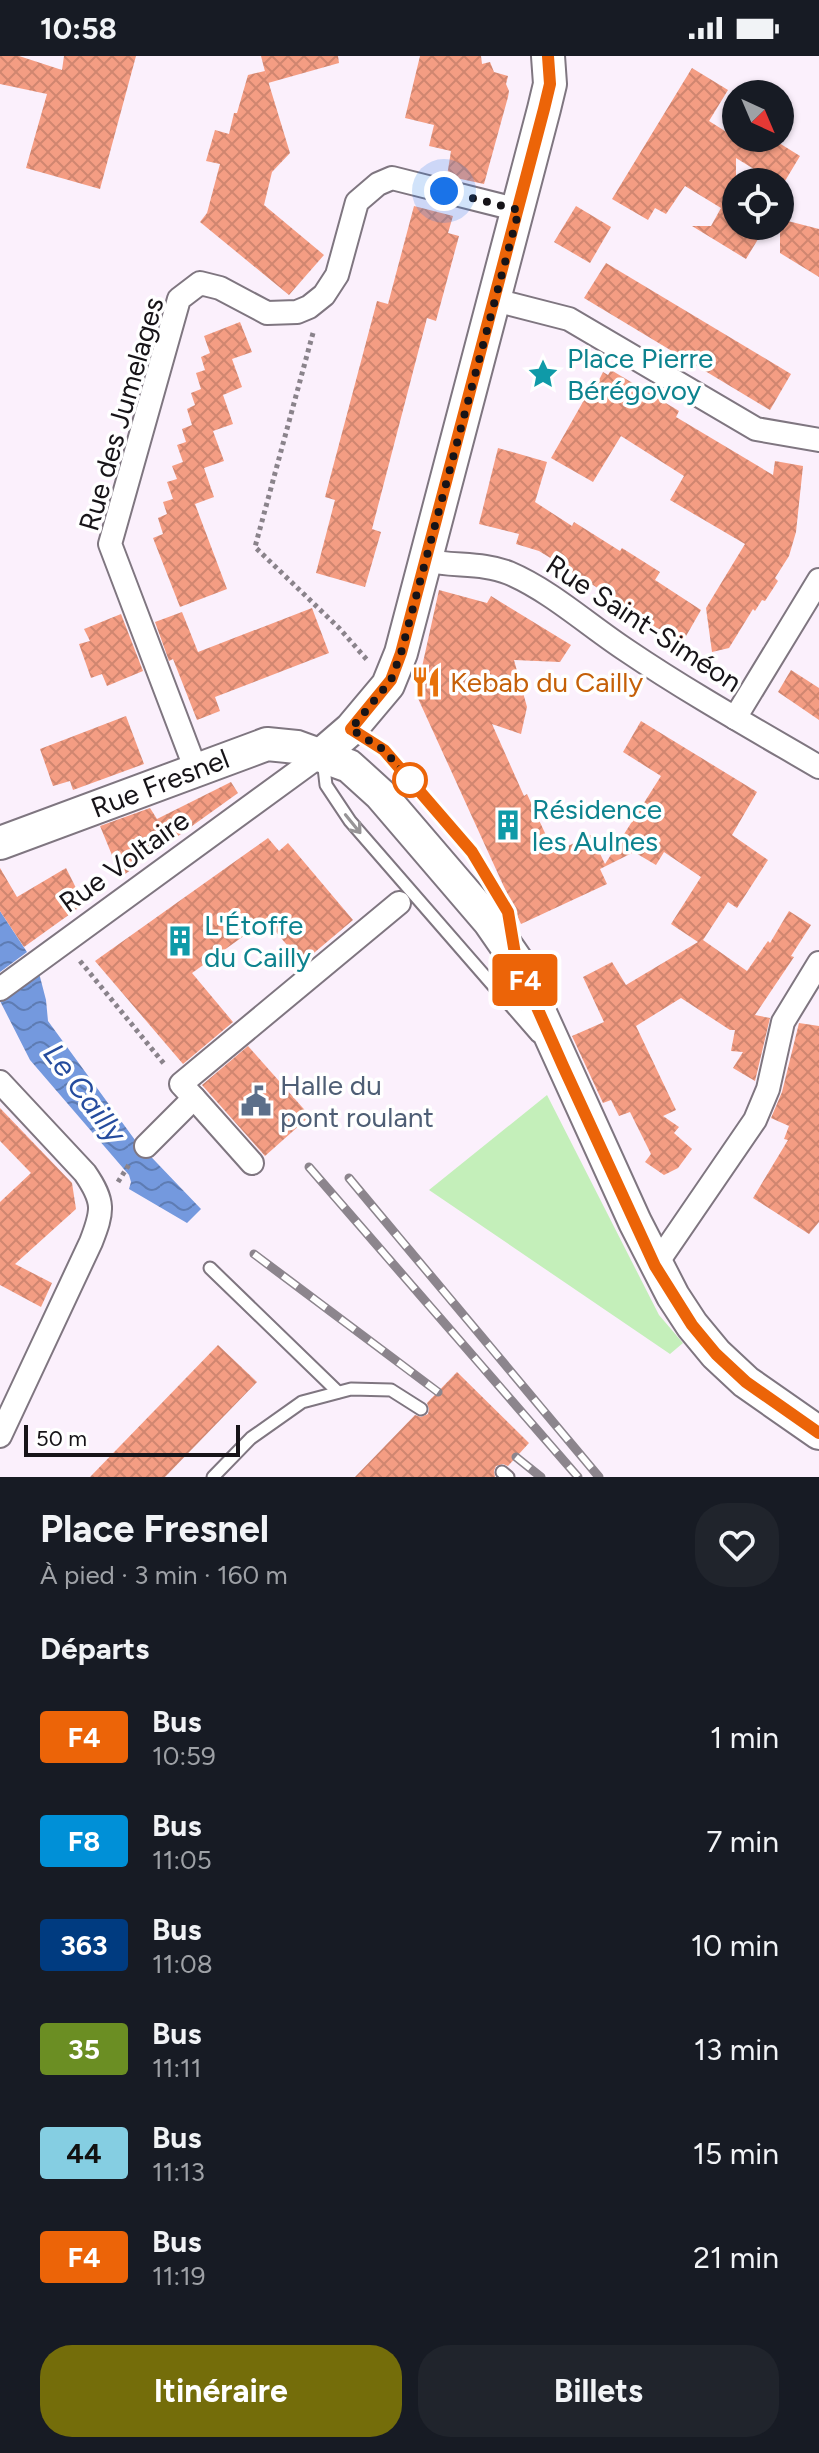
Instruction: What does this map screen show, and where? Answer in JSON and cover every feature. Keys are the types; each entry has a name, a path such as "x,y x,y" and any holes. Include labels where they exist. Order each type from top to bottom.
{"street":[{"path":"322,754 351,729 388,685 401,653 519,210 550,84 548,56"},
{"path":"312,305 324,295 337,275 357,202 378,184 392,178 519,210"},
{"name":"Rue des Jumelages","path":"196,770 110,544 179,299 200,283 220,288 267,313 297,312 312,305"},
{"path":"495,300 569,319 756,429 819,440"},
{"name":"Rue Saint-Siméon","path":"425,560 444,565 484,567 505,572 528,583 627,652 819,767"},
{"path":"735,718 819,580"},
{"name":"Rue Fresnel","path":"0,843 267,744 297,747 349,766 381,795 489,921 516,960 655,1266 692,1325 716,1354 758,1392 819,1433"},
{"name":"Rue Voltaire","path":"0,989 322,754"},
{"path":"146,1146 187,1091 399,903"},
{"path":"655,1266 755,1120 768,1089 783,1022 819,963"},
{"path":"0,1082 85,1173 97,1190 102,1215 0,1436"},
{"path":"187,1091 252,1163"}],"lane":[{"path":"351,729 384,750 472,852 508,912 516,960"},
{"path":"322,754 326,785 350,821 563,1066"},
{"path":"210,1268 338,1392"},
{"path":"213,1477 251,1438 302,1402 351,1389 391,1390 421,1409"}],"path":[{"path":"312,305 314,327 255,547 339,628 388,685"},
{"path":"64,942 187,1091"}],"green space":[{"path":"547,1095 659,1315 683,1343 670,1354 429,1190"}],"water":[{"path":"0,911 27,952 0,972"},
{"name":"Le Cailly","path":"39,973 48,1021 135,1140 201,1209 187,1223 129,1189 129,1175 30,1060 0,1001"}],"building":[{"path":"0,56 19,56 62,70 64,56 136,56 100,189 26,168 47,94 0,84"},
{"path":"261,56 338,56 339,63 268,83"},
{"path":"420,56 481,56 482,64 490,62 494,72 508,76 508,97 484,184 447,176 451,151 429,146 434,125 405,118"},
{"path":"692,68 722,86 722,100 709,121 722,129 722,152 794,152 800,156 793,168 752,168 736,158 736,168 722,168 722,240 758,240 746,259 692,226 711,226 721,208 685,186 666,214 655,208 648,220 612,199"},
{"path":"265,71 290,153 272,172 264,205 324,255 289,295 200,222 207,213 220,164 206,161 215,130 229,134 248,75"},
{"path":"414,206 453,216 448,233 459,236 436,321 427,318 372,529 381,532 365,587 316,573 335,500 325,497 377,301 388,304"},
{"path":"576,206 611,227 590,263 554,242"},
{"path":"794,223 819,229 819,277 780,253 780,240 794,240"},
{"path":"606,263 791,374 770,410 584,298"},
{"path":"240,322 252,352 232,359 242,387 223,395 233,424 213,431 224,461 204,468 214,497 195,504 227,589 180,607 153,538 163,534 158,518 167,514 163,502 173,499 167,482 177,479 172,466 183,462 177,445 186,442 182,429 192,425 187,409 195,405 191,393 201,389 196,373 205,370 201,357 210,353 204,336"},
{"path":"611,370 679,411 676,417 773,475 775,461 803,466 796,532 789,556 765,601 762,600 755,611 753,609 729,648 712,652 706,608 745,544 670,500 684,476 621,436 593,482 551,458 592,386 595,388 603,372 608,375"},
{"path":"498,448 547,462 535,502 572,526 574,522 660,572 655,580 701,610 682,643 663,630 646,625 639,615 593,585 579,582 570,570 539,551 516,544 519,534 479,524"},
{"path":"439,590 487,603 491,596 571,645 560,662 514,660 527,707 521,734 492,724 524,796 527,794 550,844 564,838 568,846 591,835 605,864 661,776 623,752 641,721 757,792 732,835 768,860 737,908 728,902 703,940 747,971 768,941 770,943 789,911 811,925 791,956 794,957 755,1015 770,1018 755,1081 733,1068 743,1052 731,1051 735,1030 730,1030 681,998 636,1026 676,1110 663,1116 679,1127 674,1133 692,1149 678,1168 664,1175 645,1162 651,1154 630,1112 619,1116 611,1100 603,1103 572,1036 604,1022 583,977 612,962 626,985 698,942 671,924 701,877 664,852 656,865 634,852 600,869 607,884 521,924 416,694"},
{"path":"312,608 329,653 215,697 220,711 197,720 173,659 169,661 155,622 182,612 198,652"},
{"path":"121,614 143,671 107,686 102,674 91,678 79,644 90,641 84,629"},
{"path":"791,670 819,688 819,720 778,692"},
{"path":"126,716 144,764 73,790 70,781 53,786 40,749"},
{"path":"231,782 238,793 121,877 100,826 150,808 157,819"},
{"name":"L'Étoffe du Cailly","path":"268,838 279,851 288,843 353,920 302,963 266,920 192,973 233,1022 183,1064 95,961"},
{"path":"0,868 17,897 66,868 84,904 24,947 0,911"},
{"path":"799,1023 819,1026 819,1222 809,1234 753,1198 788,1140 784,1139 789,1126 771,1118 782,1092"},
{"name":"Halle du pont roulant","path":"248,1046 310,1116 265,1156 202,1085"},
{"path":"0,1108 72,1183 76,1209 15,1264 52,1283 41,1307 0,1285 0,1202 31,1173 0,1141"},
{"path":"218,1345 257,1382 165,1477 90,1477"},
{"path":"457,1372 529,1443 508,1466 496,1466 495,1477 355,1477 415,1415 421,1417 428,1414 427,1403"}],"railway":[{"path":"309,1167 578,1477"},
{"path":"349,1178 599,1477"},
{"path":"254,1254 438,1392"},
{"path":"516,1457 541,1477"}],"bus line":[{"name":"F4","path":"548,56 550,84 544,109 401,653 391,680 351,729 384,750 404,772 472,852 508,912 516,960 563,1066 655,1266 692,1325 716,1354 746,1382 819,1433"}],"place":[{"name":"Place Pierre Bérégovoy","path":"543,374"},
{"name":"Kebab du Cailly","path":"426,682"},
{"name":"Résidence les Aulnes","path":"508,825"},
{"name":"L'Étoffe du Cailly","path":"180,941"},
{"name":"Halle du pont roulant","path":"256,1101"}],"route":[{"path":"410,780 384,750 351,729 391,680 401,653 519,210 444,191"}]}
